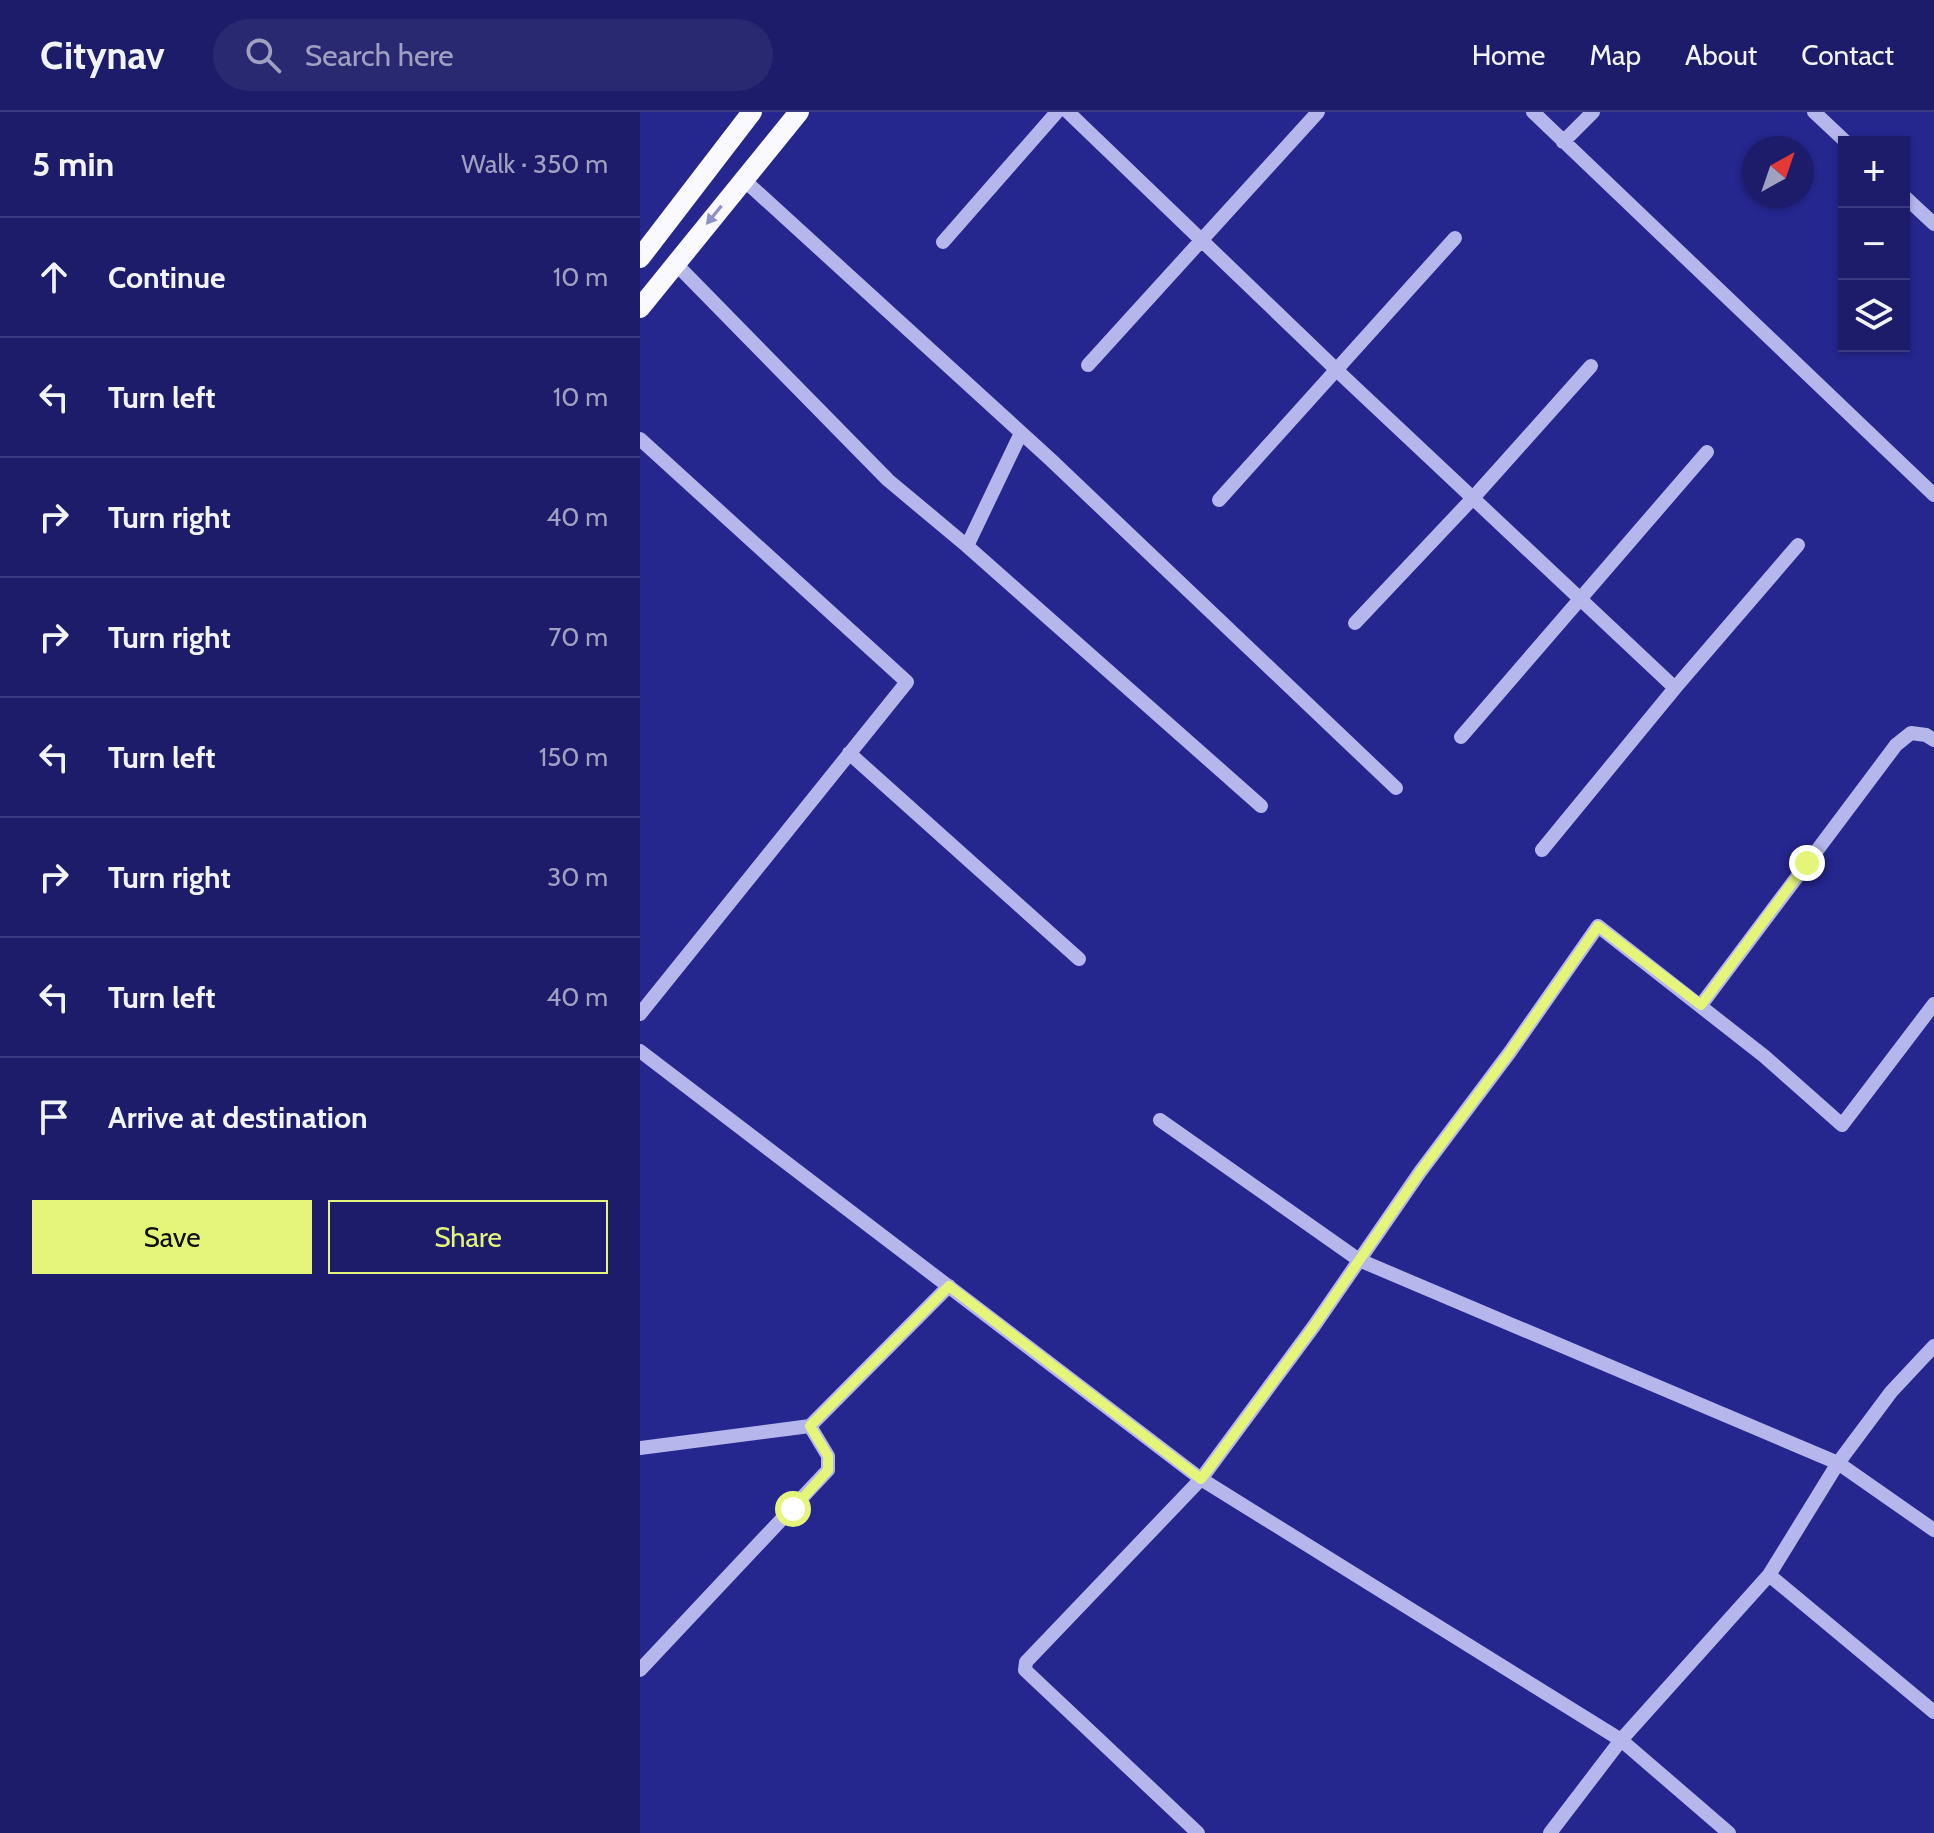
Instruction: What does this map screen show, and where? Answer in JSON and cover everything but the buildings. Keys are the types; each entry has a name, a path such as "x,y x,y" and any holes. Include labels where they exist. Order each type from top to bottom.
{"main road":[{"path":"640,258 752,112"},
{"path":"640,308 743,179 788,116"}],"street":[{"path":"943,242 1057,112"},
{"path":"1068,112 1335,369 1675,688"},
{"path":"1088,365 1318,112"},
{"path":"1533,112 1934,495"},
{"path":"1563,142 1593,112"},
{"path":"1814,112 1840,136"},
{"path":"743,179 1021,433 1396,788"},
{"path":"1910,202 1934,224"},
{"path":"1219,500 1455,238"},
{"path":"675,263 888,480 1261,806"},
{"path":"1355,623 1591,366"},
{"path":"967,546 1021,433"},
{"path":"640,439 907,682 640,1014"},
{"path":"1461,737 1707,452"},
{"path":"1542,850 1798,545"},
{"path":"1701,1005 1896,745 1911,733 1926,735 1934,740"},
{"path":"849,753 1079,959"},
{"path":"1198,1833 1025,1670 1026,1662 1201,1479 1598,926 1701,1005 1842,1125 1934,1004"},
{"path":"640,1051 1201,1479 1621,1740 1729,1833"},
{"path":"1160,1120 1359,1260 1838,1463 1934,1530"},
{"path":"640,1448 810,1426 949,1286"},
{"path":"1550,1833 1621,1740 1769,1575 1838,1463 1891,1392 1934,1346"},
{"path":"640,1670 828,1470 828,1456 810,1426"},
{"path":"1769,1575 1934,1712"}],"route":[{"path":"793,1509 828,1470 828,1456 810,1426 949,1286 1201,1479 1314,1326 1420,1172 1510,1052 1598,926 1701,1005 1807,863"}]}
